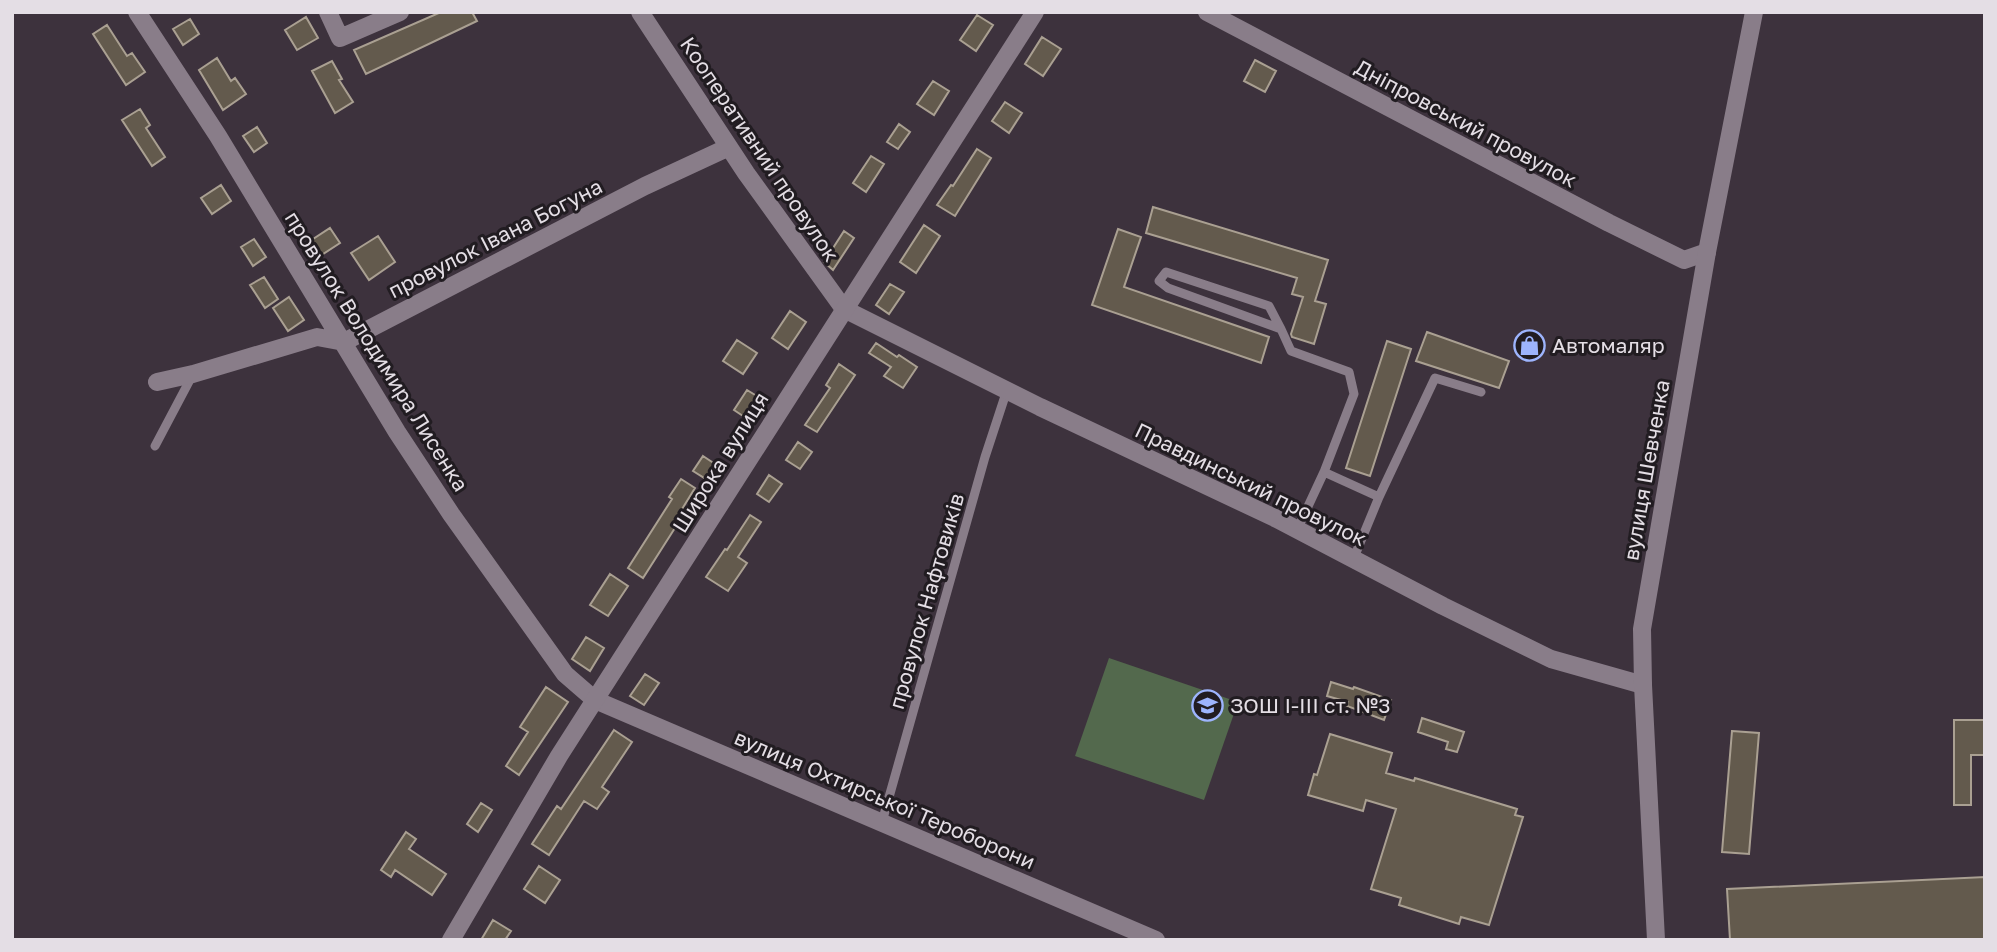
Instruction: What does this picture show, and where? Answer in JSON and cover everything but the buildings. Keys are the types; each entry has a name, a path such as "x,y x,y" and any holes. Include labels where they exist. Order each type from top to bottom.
{"street":[{"name":"провулок Володимира Лисенка","path":"137,12 218,136 397,432 451,514 565,674 595,701"},
{"path":"328,12 340,38 400,12"},
{"name":"Кооперативний провулок","path":"640,12 729,147 844,309"},
{"name":"Широка вулиця","path":"451,940 595,701 1035,12"},
{"name":"Дніпровський провулок","path":"1207,12 1684,260 1707,252"},
{"name":"вулиця Шевченка","path":"1656,940 1642,629 1707,252 1754,12"},
{"name":"провулок Івана Богуна","path":"344,342 645,186 729,147"},
{"name":"Правдинський провулок","path":"844,309 1297,530 1551,659 1643,685"},
{"path":"157,382 317,337 344,342"},
{"name":"вулиця Охтирської Тероборони","path":"595,701 1156,940"}],"lane":[{"path":"1281,329 1168,288 1159,281 1166,272 1269,306 1281,329 1291,351 1349,372 1354,394 1324,472 1297,530"},
{"path":"155,446 193,374"},
{"path":"1353,560 1379,497 1435,378 1481,392"},
{"name":"провулок Нафтовиків","path":"882,822 985,457 1007,390"},
{"path":"1324,472 1379,497"}],"green space":[{"path":"1109,658 1238,702 1204,800 1075,756"}],"place":[{"name":"Автомаляр","path":"1529,345"},
{"name":"ЗОШ І-ІІІ ст. №3","path":"1207,705"}]}
